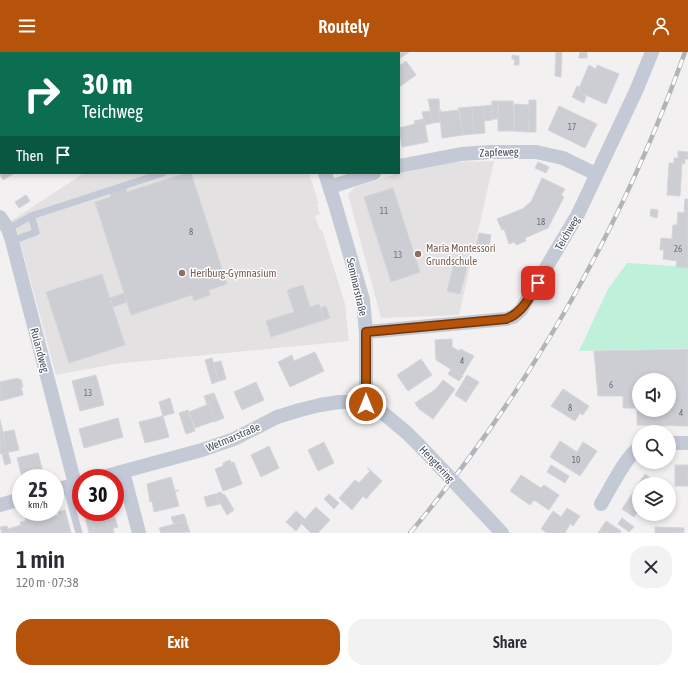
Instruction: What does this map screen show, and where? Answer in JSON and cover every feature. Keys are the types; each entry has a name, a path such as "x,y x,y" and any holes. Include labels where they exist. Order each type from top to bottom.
{"street":[{"name":"Teichweg","path":"366,332 506,319 513,317 521,310 578,214 636,91 652,52"},
{"name":"Zapfeweg","path":"400,166 462,154 491,152 536,152 564,158 596,174"},
{"name":"Seminarstraße","path":"325,174 362,300 366,332 366,404"},
{"path":"330,187 371,174"},
{"name":"Rulandweg","path":"0,217 10,235 69,486"},
{"name":"Wetmarstraße","path":"124,472 202,450 234,439 277,418 300,410 339,402 366,404"},
{"name":"Hengtering","path":"366,404 377,408 407,433 502,533"},
{"path":"676,443 688,443"},
{"path":"601,504 632,455"},
{"path":"124,476 139,533"},
{"path":"0,505 12,502"}],"lane":[{"path":"10,235 31,216 160,174"},
{"path":"10,235 36,232 31,216"},
{"path":"69,486 79,533"}],"shaded area":[{"name":"Maria Montessori Grundschule","path":"494,161 459,315 381,318 348,194 355,187 396,174 451,162"},
{"name":"Heriburg-Gymnasium","path":"82,174 309,174 319,204 317,204 320,214 315,216 320,230 322,230 345,304 349,341 114,364 56,375 20,242 11,221"}],"green space":[{"path":"627,263 688,267 688,348 579,351 608,289"}],"building":[{"path":"400,52 409,52 400,58"},
{"path":"556,52 562,52 561,77 555,76"},
{"path":"580,52 587,52 587,58 579,58"},
{"path":"512,55 519,56 519,65 514,65 515,59 512,59"},
{"path":"406,61 416,75 400,86 400,65"},
{"path":"589,65 596,69 597,65 619,74 606,104 581,93 579,88"},
{"path":"577,86 579,87 581,93 586,96 584,103 572,97"},
{"path":"428,99 439,99 440,122 433,123"},
{"path":"529,100 536,100 536,132 528,132"},
{"path":"492,101 498,101 498,119 492,119"},
{"path":"498,101 513,101 514,131 498,131"},
{"path":"514,104 530,105 528,132 514,131"},
{"path":"492,105 492,120 484,121 483,106"},
{"path":"483,106 485,133 474,134 472,107"},
{"path":"559,106 597,124 585,148 548,130"},
{"path":"472,107 474,134 463,135 459,108"},
{"path":"439,109 441,112 459,110 463,135 442,138"},
{"path":"430,111 433,123 425,125 422,112"},
{"path":"424,119 428,142 402,147 400,128 415,124 414,121"},
{"path":"678,151 688,152 688,159 685,159 685,164 682,163 680,196 667,195 669,163 674,163 674,158 678,158"},
{"path":"538,162 549,167 546,173 535,168"},
{"path":"0,174 13,174 3,180"},
{"path":"184,174 191,174 227,284 209,290 210,295 194,301 192,295 131,315 95,202 111,197 109,192 126,187 127,192"},
{"path":"542,178 565,189 561,195 564,197 548,228 525,238 526,241 516,245 515,242 509,244 504,229 502,230 497,219 522,209 531,202"},
{"path":"393,188 420,272 391,282 364,197"},
{"path":"26,195 30,201 19,208 15,202"},
{"path":"685,199 688,199 688,268 676,267 677,261 663,259 664,250 660,250 661,238 672,239 673,225 677,225 678,212 684,213"},
{"path":"651,209 658,210 657,218 650,216"},
{"path":"479,233 491,235 489,247 476,245"},
{"path":"455,260 468,263 460,294 447,291"},
{"path":"102,274 125,345 69,363 46,292"},
{"path":"303,285 310,307 319,304 324,320 271,337 266,321 294,312 287,290"},
{"path":"124,293 127,302 113,307 110,298"},
{"path":"326,306 330,318 324,320 320,308"},
{"path":"452,339 452,347 474,356 462,376 436,360 435,340"},
{"path":"688,349 688,426 637,425 637,417 676,417 676,373 632,373 632,408 623,408 623,396 598,396 594,351"},
{"path":"315,352 324,371 290,387 278,362 292,355 294,361"},
{"path":"212,358 219,381 212,384 205,360"},
{"path":"421,359 432,375 408,391 397,375"},
{"path":"221,361 226,379 219,381 213,363"},
{"path":"451,369 463,376 459,381 448,374"},
{"path":"96,375 104,405 80,411 72,381"},
{"path":"467,375 479,382 473,391 461,385"},
{"path":"18,378 19,380 21,379 23,395 0,401 0,382"},
{"path":"443,380 455,389 433,419 419,409 415,403 436,389"},
{"path":"256,382 264,400 242,410 234,392"},
{"path":"461,385 473,391 466,402 455,395"},
{"path":"563,389 589,406 583,415 580,413 575,421 551,406"},
{"path":"214,393 224,418 214,422 209,404 207,405 204,396"},
{"path":"170,398 174,413 163,416 159,402"},
{"path":"209,404 214,421 195,428 189,412"},
{"path":"188,410 195,431 186,434 179,413"},
{"path":"163,416 169,437 145,443 139,422"},
{"path":"118,418 123,437 84,448 79,429"},
{"path":"0,420 6,444 0,446"},
{"path":"14,430 19,450 0,454 0,446 6,444 3,432"},
{"path":"560,441 577,452 583,442 597,451 580,476 550,457"},
{"path":"324,442 334,463 318,471 308,450"},
{"path":"269,446 279,468 261,477 251,455"},
{"path":"8,452 11,463 5,465 2,454"},
{"path":"38,453 42,469 20,469 17,458"},
{"path":"230,460 231,463 234,462 242,484 223,491 215,469 223,466 223,463"},
{"path":"551,465 569,476 565,483 547,472"},
{"path":"676,465 688,465 688,486 676,486"},
{"path":"367,467 382,481 366,499 363,496 352,510 339,498 355,480 359,483 370,471"},
{"path":"521,475 541,488 544,485 559,495 549,510 534,500 530,505 510,491"},
{"path":"171,477 175,491 179,490 175,492 179,506 154,512 152,501 150,502 147,484"},
{"path":"221,492 225,495 234,510 227,515 215,494"},
{"path":"215,494 220,504 207,507 204,497"},
{"path":"329,494 339,503 334,509 324,499"},
{"path":"632,494 632,516 622,509"},
{"path":"316,507 330,520 318,533 311,533 301,523"},
{"path":"567,508 580,516 573,526 570,524 565,533 547,533 541,529 553,511 561,517"},
{"path":"64,510 71,533 2,533 0,527 7,526 8,529 21,525 20,522 26,521 64,521"},
{"path":"296,511 305,519 296,531 286,522"},
{"path":"184,514 187,522 174,525 171,517"},
{"path":"622,518 634,527 629,532 618,524"},
{"path":"86,521 116,521 118,527 113,528 114,533 89,533"},
{"path":"186,521 190,532 161,533 159,528"},
{"path":"606,521 621,531 620,533 598,533"},
{"path":"655,527 684,528 684,533 655,533"}],"railway":[{"path":"410,533 453,479 494,422 533,364 569,304 633,181 685,52"}],"place":[{"name":"Maria Montessori Grundschule","path":"418,254"},
{"name":"Heriburg-Gymnasium","path":"182,273"}],"route":[{"path":"366,404 366,332 506,319 513,317 521,310 538,283"}]}
